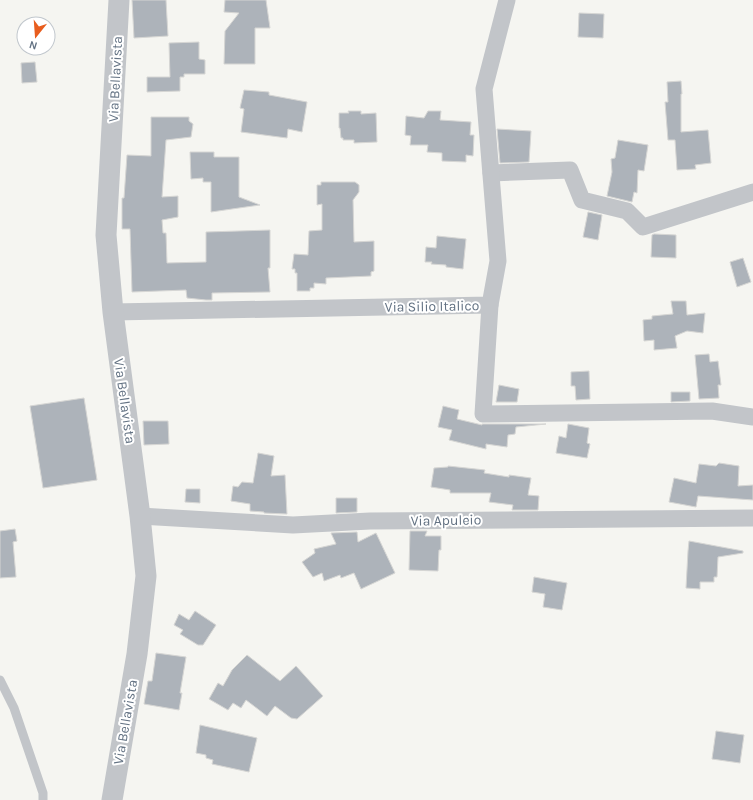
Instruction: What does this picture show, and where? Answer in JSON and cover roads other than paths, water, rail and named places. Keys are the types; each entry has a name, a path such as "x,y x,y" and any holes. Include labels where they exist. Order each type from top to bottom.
{"street":[{"name":"Via Bellavista","path":"112,800 137,654 146,576 140,516 113,312 106,235 119,0"},
{"name":"Via Silio Italico","path":"113,312 490,305 498,261 484,89 507,0"},
{"path":"491,173 570,170 582,200 627,211 643,227 753,192"},
{"path":"490,305 483,414 712,411 753,416"},
{"name":"Via Apuleio","path":"140,516 293,525 370,521 753,518"}],"lane":[{"path":"0,680 14,708 43,792 43,800"}]}
